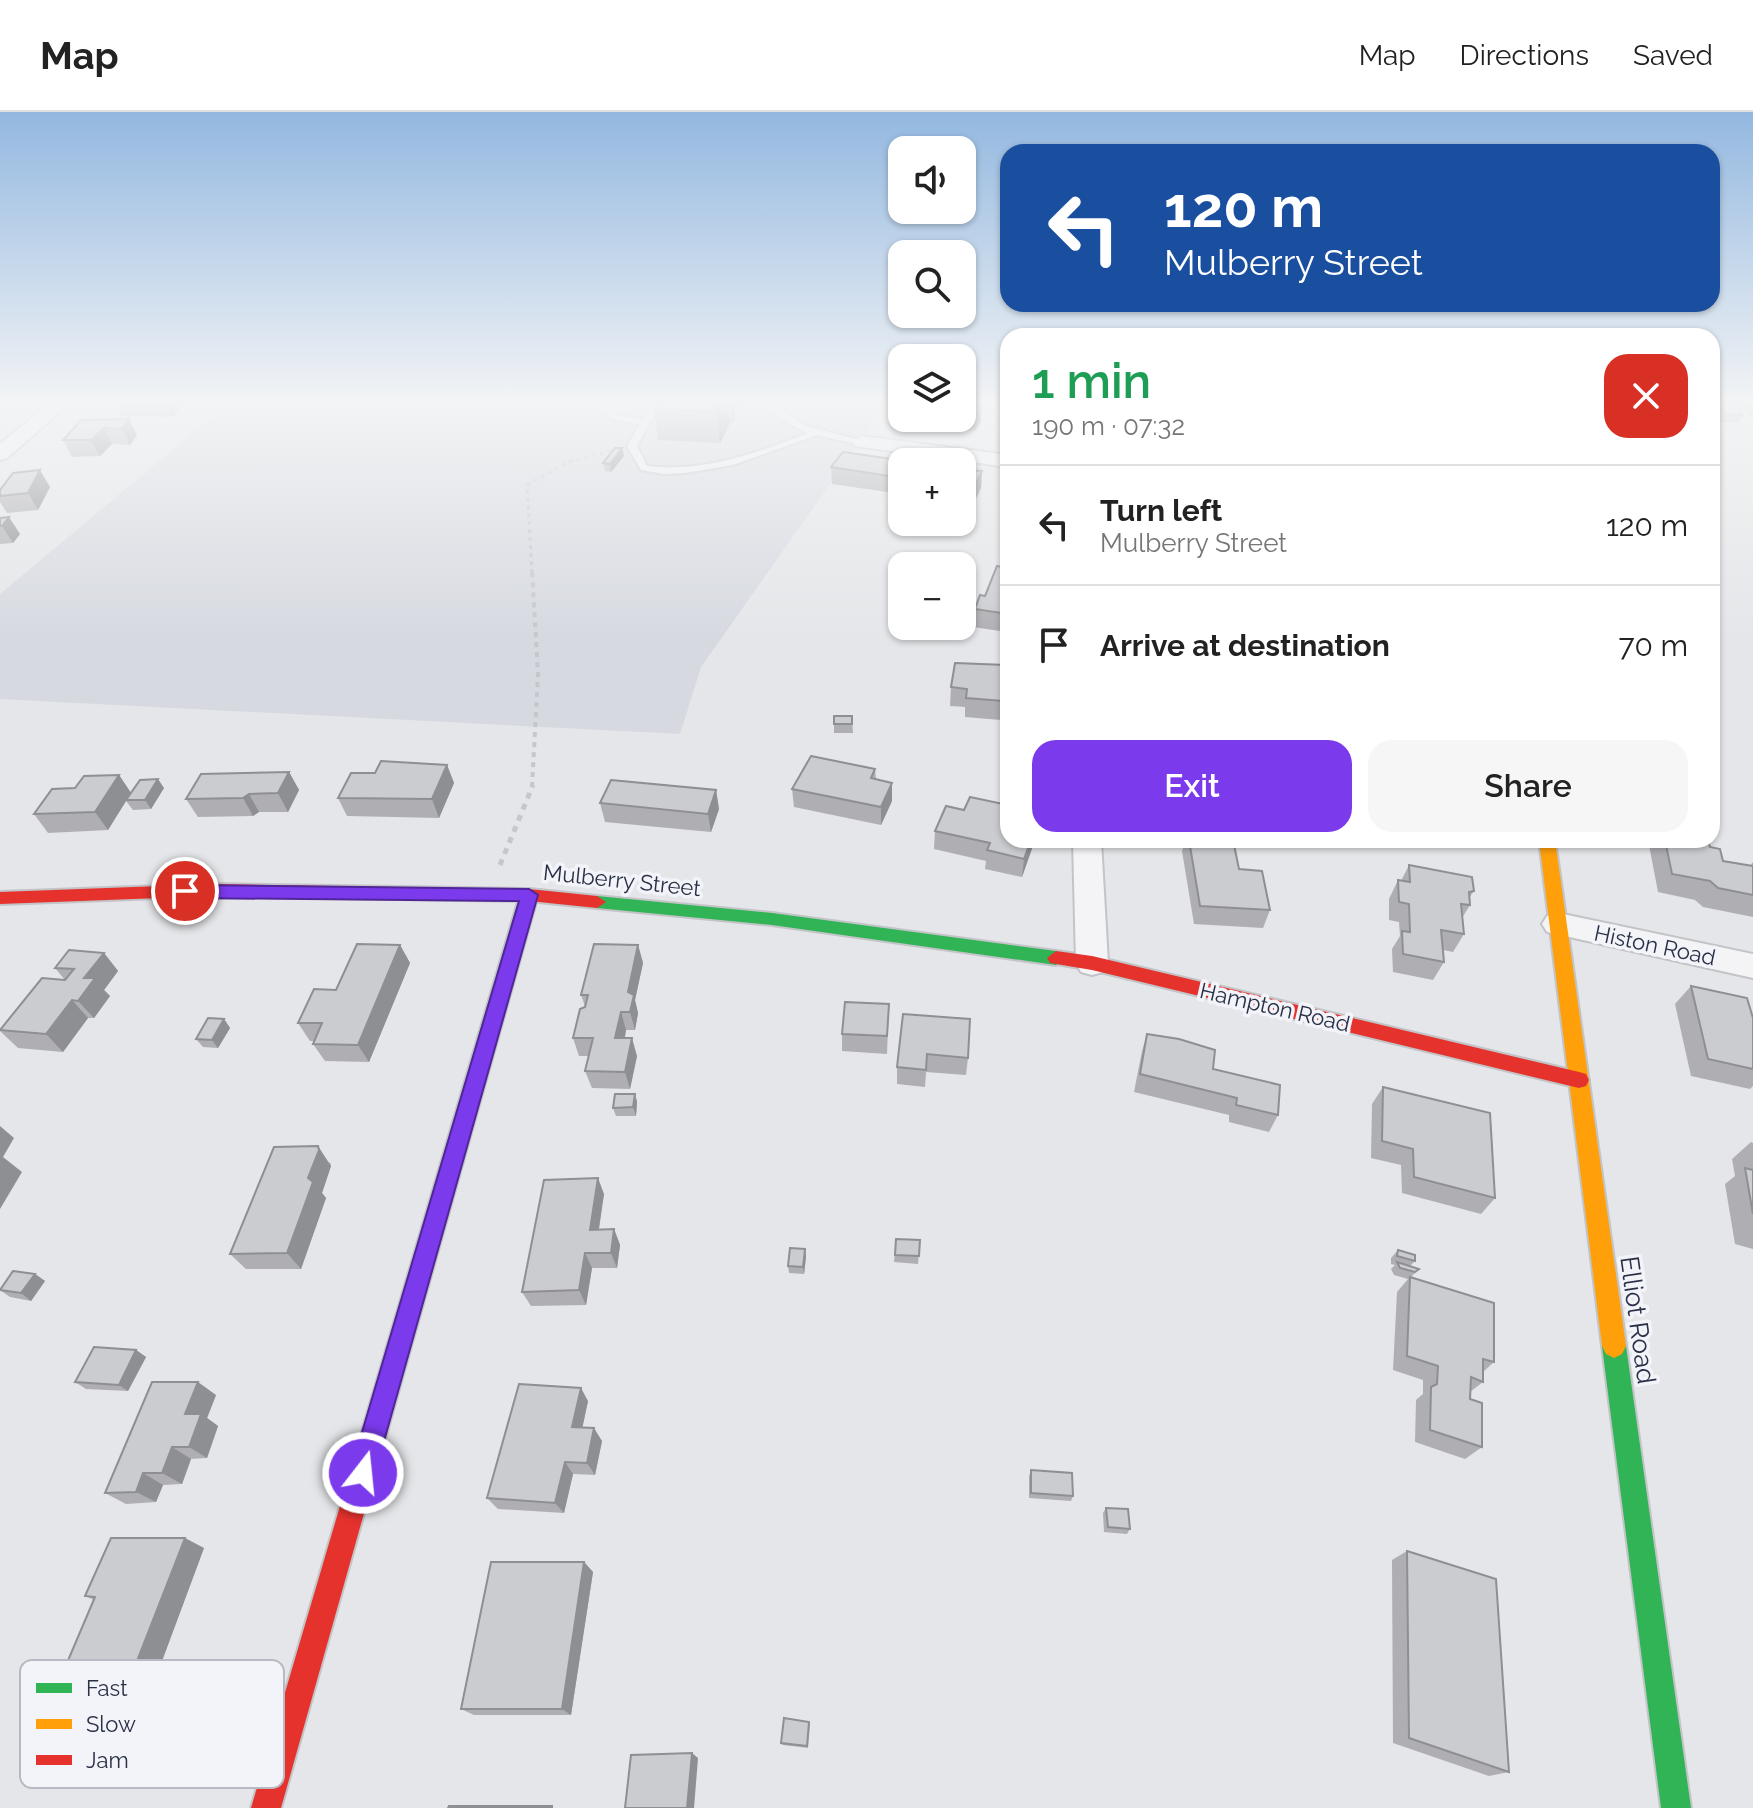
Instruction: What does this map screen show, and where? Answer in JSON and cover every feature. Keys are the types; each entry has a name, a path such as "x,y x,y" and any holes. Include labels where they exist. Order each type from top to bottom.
{"street":[{"path":"1087,848 1092,963"},
{"name":"Elliot Road","path":"1548,848 1676,1808"},
{"name":"Mulberry Street","path":"4,903 214,890 529,895 772,919 1092,963"},
{"path":"284,1746 529,895"},
{"name":"Histon Road","path":"1558,924 1753,966"},
{"name":"Hampton Road","path":"1092,963 1579,1080"},
{"path":"266,1808 272,1788"}],"path":[{"path":"487,895 534,781 538,675 527,485 532,481"}],"shaded area":[{"path":"135,481 832,481 701,667 680,734 0,699 0,594"}],"building":[{"path":"7,481 34,481 28,493 0,496 0,490"},
{"path":"9,517 2,526 0,526 0,518"},
{"path":"997,566 1000,567 1000,613 976,609 980,595 985,596"},
{"path":"955,663 1000,665 1000,701 966,698 967,689 951,687"},
{"path":"834,716 852,716 852,724 834,724"},
{"path":"811,756 875,769 871,778 892,783 881,807 792,789"},
{"path":"381,761 447,765 432,799 338,798 351,773 375,773"},
{"path":"289,772 278,793 249,794 243,798 186,799 201,774"},
{"path":"119,775 95,812 34,814 52,789 75,788 84,776"},
{"path":"158,779 145,800 126,800 140,780"},
{"path":"611,780 716,790 708,814 600,803"},
{"path":"970,797 1000,803 1000,848 1028,848 1024,859 987,850 990,843 935,831 946,806 964,810"},
{"path":"1190,848 1235,848 1239,869 1262,871 1270,910 1200,906"},
{"path":"1667,848 1720,849 1723,861 1753,866 1753,895 1718,888 1710,881 1672,874"},
{"path":"1409,865 1472,877 1474,891 1469,892 1470,905 1461,904 1464,934 1441,930 1444,962 1403,954 1402,931 1410,932 1409,904 1399,902 1398,880 1410,882"},
{"path":"357,944 400,945 358,1045 313,1044 322,1023 298,1023 314,989 336,990"},
{"path":"594,944 638,945 628,992 634,995 630,1012 621,1012 615,1038 632,1038 625,1072 585,1071 593,1038 573,1038 580,1009 585,1007 588,995 581,995"},
{"path":"69,950 104,953 84,978 95,978 78,1001 72,1000 46,1034 0,1030 42,978 65,980 74,969 55,968"},
{"path":"1691,986 1747,998 1753,1018 1753,1069 1708,1059"},
{"path":"845,1002 889,1004 887,1036 842,1034"},
{"path":"903,1014 970,1019 968,1058 927,1054 926,1070 897,1067"},
{"path":"208,1018 224,1019 212,1040 196,1039"},
{"path":"1147,1034 1179,1039 1215,1050 1213,1069 1280,1085 1278,1115 1236,1105 1237,1098 1140,1074"},
{"path":"1383,1087 1490,1113 1495,1198 1414,1177 1413,1149 1382,1141"},
{"path":"615,1094 635,1094 633,1107 613,1108"},
{"path":"318,1146 308,1178 313,1182 287,1253 230,1254 274,1147"},
{"path":"1745,1168 1753,1170 1753,1214"},
{"path":"598,1178 590,1230 614,1229 611,1253 585,1253 579,1290 522,1292 544,1180"},
{"path":"896,1239 920,1240 919,1256 895,1255"},
{"path":"790,1248 805,1249 803,1267 788,1266"},
{"path":"1398,1250 1415,1255 1415,1261 1397,1256"},
{"path":"1397,1262 1419,1269 1415,1272 1400,1268"},
{"path":"13,1271 35,1274 21,1293 0,1290"},
{"path":"1410,1277 1494,1303 1494,1362 1483,1359 1483,1382 1471,1377 1470,1399 1482,1403 1482,1447 1430,1430 1431,1387 1437,1384 1438,1366 1407,1356"},
{"path":"94,1347 136,1350 119,1385 75,1382"},
{"path":"152,1382 198,1382 185,1414 201,1414 189,1447 172,1447 162,1473 143,1473 136,1492 105,1493"},
{"path":"519,1384 581,1388 572,1427 594,1428 587,1463 565,1462 555,1503 487,1498"},
{"path":"1031,1470 1072,1473 1073,1496 1031,1493"},
{"path":"1106,1508 1128,1509 1130,1529 1108,1527"},
{"path":"111,1538 185,1538 137,1660 68,1660 95,1597 85,1596"},
{"path":"1407,1551 1496,1579 1509,1772 1409,1738"},
{"path":"491,1562 584,1562 562,1709 461,1709"},
{"path":"784,1718 809,1722 807,1746 781,1743"},
{"path":"692,1753 687,1808 625,1808 631,1755"},
{"path":"552,1806 552,1808 448,1808"}],"traffic: fast":[{"path":"398,1350 529,895"},
{"path":"597,902 772,919 1056,958"},
{"path":"1614,1346 1676,1808"}],"traffic: slow":[{"path":"1548,848 1614,1346"}],"traffic: jam":[{"path":"0,898 214,890 529,895 597,902"},
{"path":"1056,958 1092,963 1579,1080"},
{"path":"284,1746 398,1350"},
{"path":"266,1808 272,1788"}],"route":[{"path":"185,891 529,895 363,1473"}]}
